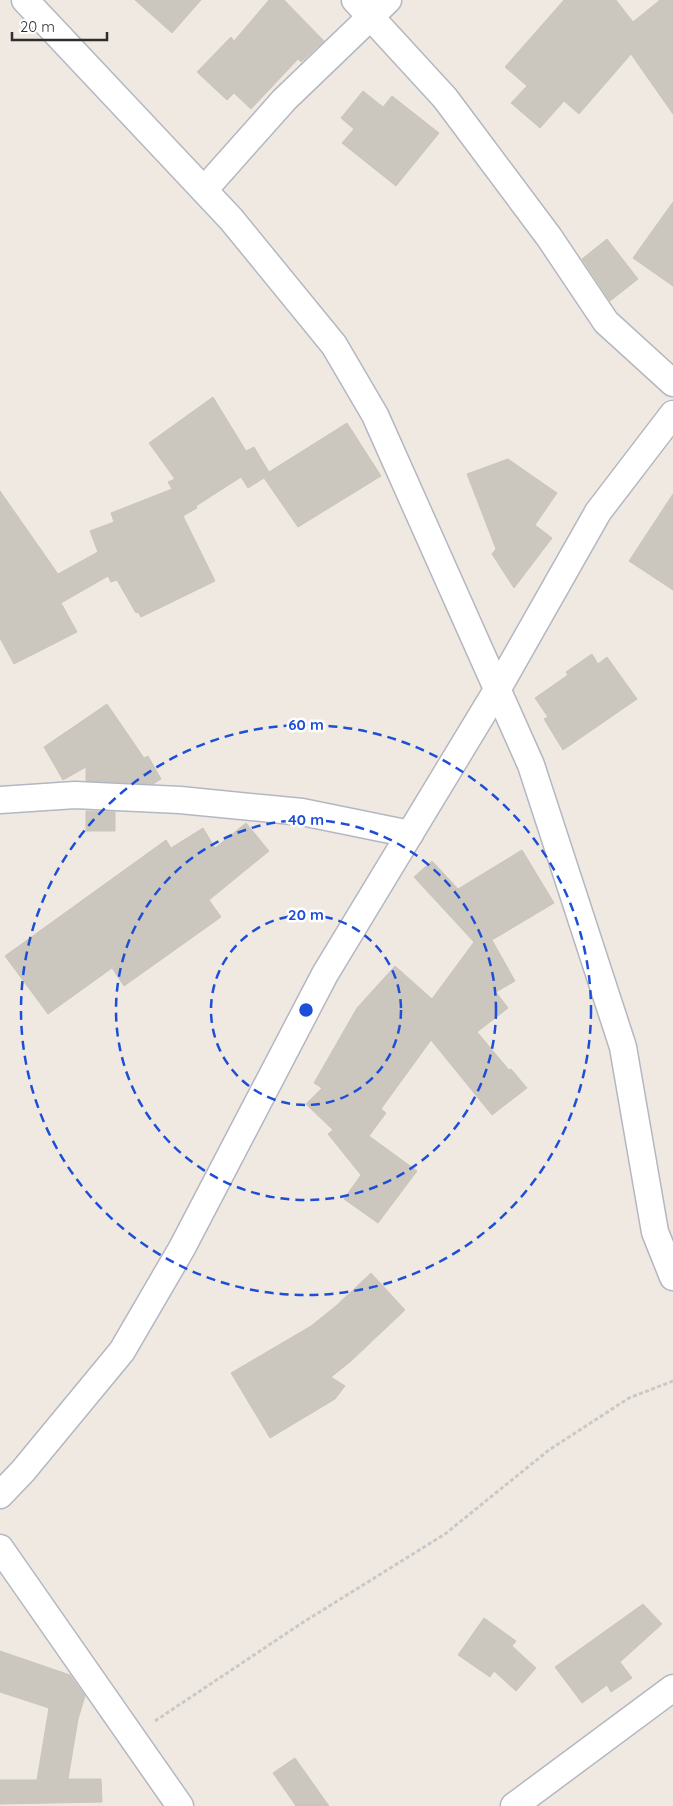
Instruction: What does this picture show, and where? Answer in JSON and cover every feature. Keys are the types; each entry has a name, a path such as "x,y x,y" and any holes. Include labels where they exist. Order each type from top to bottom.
{"street":[{"path":"25,0 231,219 334,345 371,407 531,765 622,1047 655,1232 673,1277"},
{"path":"204,190 371,5 445,98 549,237 606,322 673,384"},
{"path":"0,1495 23,1471 122,1351 182,1248 325,974 496,690 598,512 673,414"},
{"path":"0,800 75,795 180,800 302,812 410,834"},
{"path":"0,1548 180,1806"},
{"path":"514,1806 673,1688"}],"path":[{"path":"132,1736 302,1623 445,1534 566,1439 629,1398 673,1381"}],"building":[{"path":"135,0 201,0 172,33"},
{"path":"269,0 284,0 324,41 301,62 298,59 251,109 234,93 227,100 197,72 231,37 234,41"},
{"path":"564,0 616,0 633,22 660,0 673,0 673,114 631,54 579,114 564,101 540,128 511,103 527,86 505,67"},
{"path":"363,91 383,107 392,96 439,133 396,186 342,143 354,129 341,118"},
{"path":"673,202 673,286 633,258"},
{"path":"607,239 638,279 610,301 582,259"},
{"path":"213,397 246,451 254,447 269,472 347,423 381,476 298,527 264,478 248,488 241,477 183,516 215,581 141,617 138,612 136,613 117,580 111,582 108,576 61,603 77,632 14,664 0,638 0,491 58,574 98,552 90,531 114,522 111,513 172,489 168,482 175,479 149,443"},
{"path":"508,459 557,493 535,525 552,538 514,588 492,554 496,549 467,474"},
{"path":"673,494 673,590 629,561"},
{"path":"592,654 598,664 607,657 637,699 563,750 544,719 548,717 535,698 568,675 566,672"},
{"path":"107,704 144,758 148,756 161,779 153,784 86,781 86,767 63,780 44,747"},
{"path":"86,811 115,812 115,831 86,831"},
{"path":"246,823 269,851 209,900 221,917 124,986 112,968 48,1014 5,956 166,840 171,848 203,828 215,848"},
{"path":"522,850 554,903 492,940 515,981 496,992 508,1008 477,1032 527,1088 492,1115 431,1040 381,1109 386,1113 369,1136 417,1171 378,1223 344,1199 361,1175 328,1134 333,1130 306,1104 322,1088 314,1083 357,1008 395,966 432,999 474,942 414,877 432,861 458,889"},
{"path":"371,1273 405,1310 350,1362 331,1377 345,1386 335,1399 270,1438 231,1373 311,1326 336,1306"},
{"path":"643,1604 662,1624 620,1662 632,1678 611,1692 607,1685 582,1703 555,1667"},
{"path":"484,1618 516,1641 512,1646 536,1668 516,1691 494,1671 490,1677 458,1655"},
{"path":"0,1651 70,1675 85,1696 78,1719 68,1779 101,1779 102,1802 0,1804 0,1780 37,1780 49,1708 0,1692"},
{"path":"295,1758 329,1806 296,1806 273,1773"}]}
